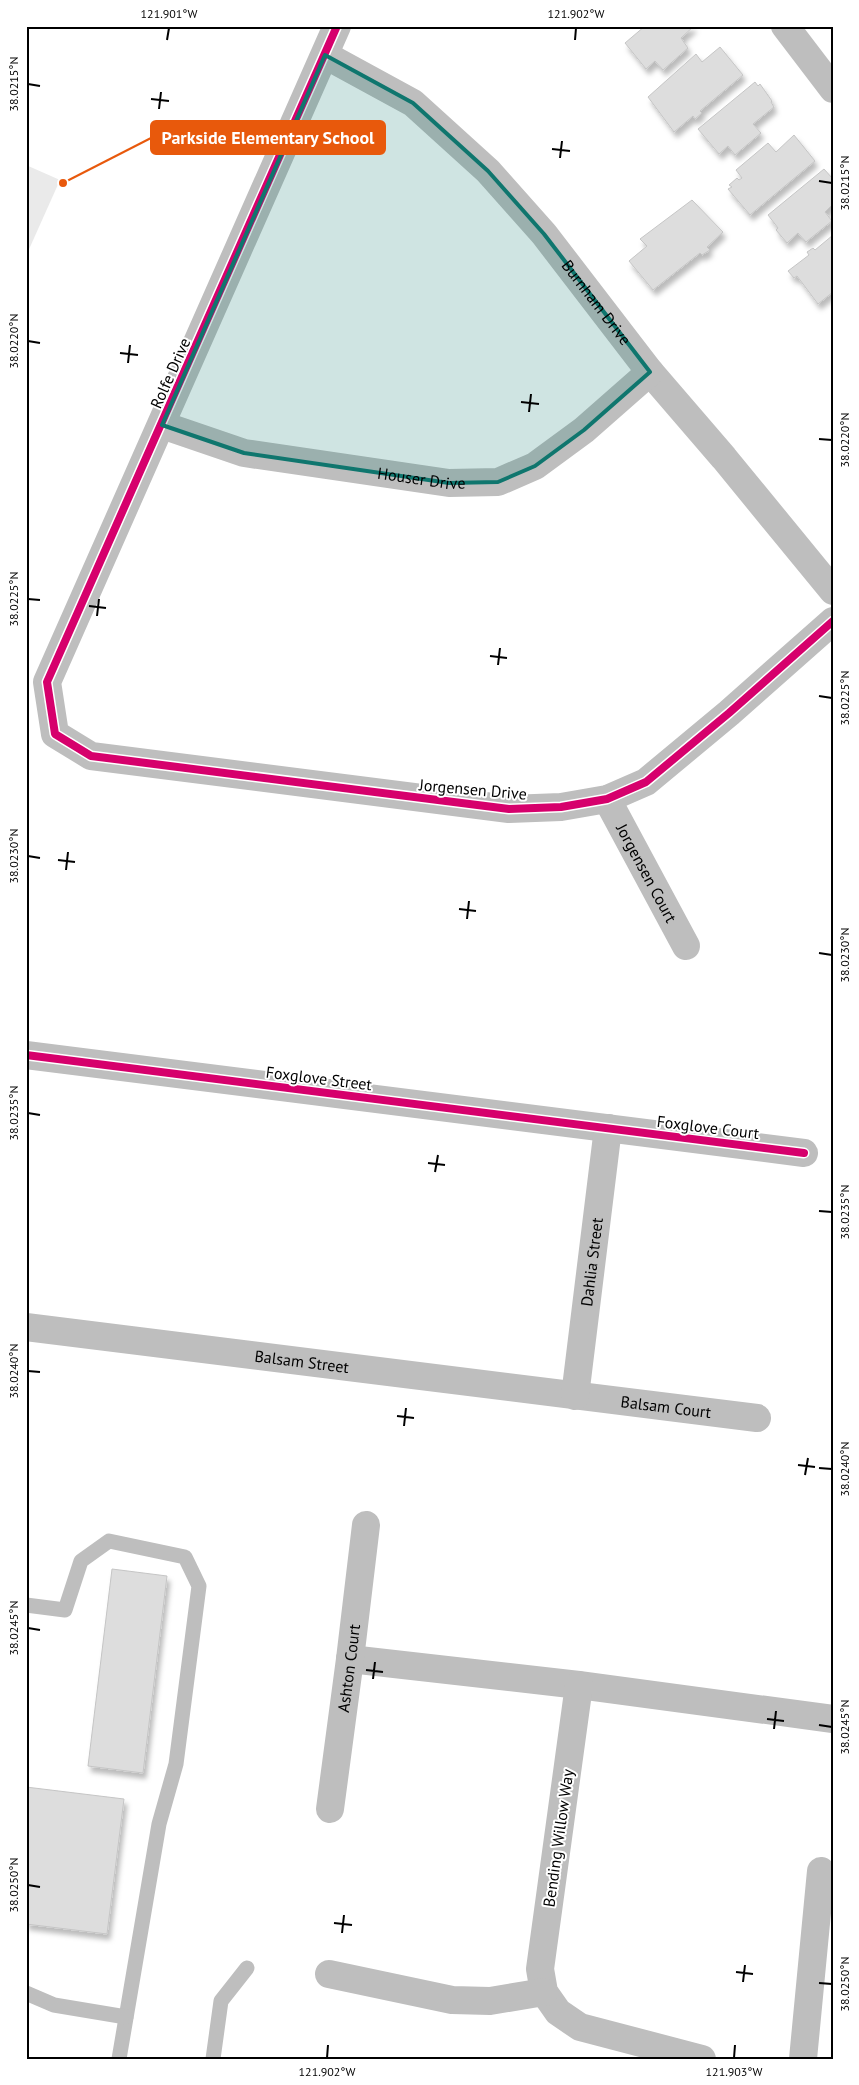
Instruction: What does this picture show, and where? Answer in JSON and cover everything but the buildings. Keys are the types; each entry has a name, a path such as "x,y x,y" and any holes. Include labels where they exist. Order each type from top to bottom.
{"street":[{"name":"Rolfe Drive","path":"55,734 47,682 337,26"},
{"path":"785,26 833,89"},
{"name":"Burnham Drive","path":"325,55 413,103 488,170 544,234 650,372 724,458 833,591"},
{"name":"Houser Drive","path":"162,425 244,453 449,483 498,482 535,466 577,436 650,372"},
{"name":"Jorgensen Drive","path":"55,734 91,756 509,809 561,807 607,799 646,782 729,713 833,621"},
{"name":"Jorgensen Court","path":"607,799 686,946"},
{"name":"Foxglove Street","path":"26,1056 608,1128"},
{"name":"Foxglove Court","path":"608,1128 804,1153"},
{"name":"Dahlia Street","path":"575,1396 608,1128"},
{"name":"Balsam Street","path":"26,1326 575,1396"},
{"name":"Balsam Court","path":"575,1396 757,1418"},
{"name":"Ashton Court","path":"330,1809 366,1525"},
{"path":"350,1659 579,1684 833,1718"},
{"name":"Bending Willow Way","path":"579,1684 540,1969 544,1992 558,2012 580,2027 702,2059"},
{"path":"803,2059 821,1871"},
{"path":"329,1974 452,2000 490,2001 544,1992"}],"lane":[{"path":"26,1605 65,1610 81,1560 109,1541 185,1557 199,1586 176,1764 159,1824 119,2059"},
{"path":"212,2059 221,2001 247,1968"},
{"path":"26,1993 54,2005 126,2017"}],"highlighted area":[{"path":"325,55 413,103 488,171 544,234 650,372 584,430 535,466 498,482 449,483 244,453 162,425"}],"shaded area":[{"path":"26,165 60,180 26,256"}],"cycle path":[{"path":"337,26 47,682 55,734 91,756 509,809 561,807 607,799 646,782 729,713 833,621"},
{"path":"26,1055 804,1153"}],"place":[{"name":"Parkside Elementary School","path":"63,183"}]}
